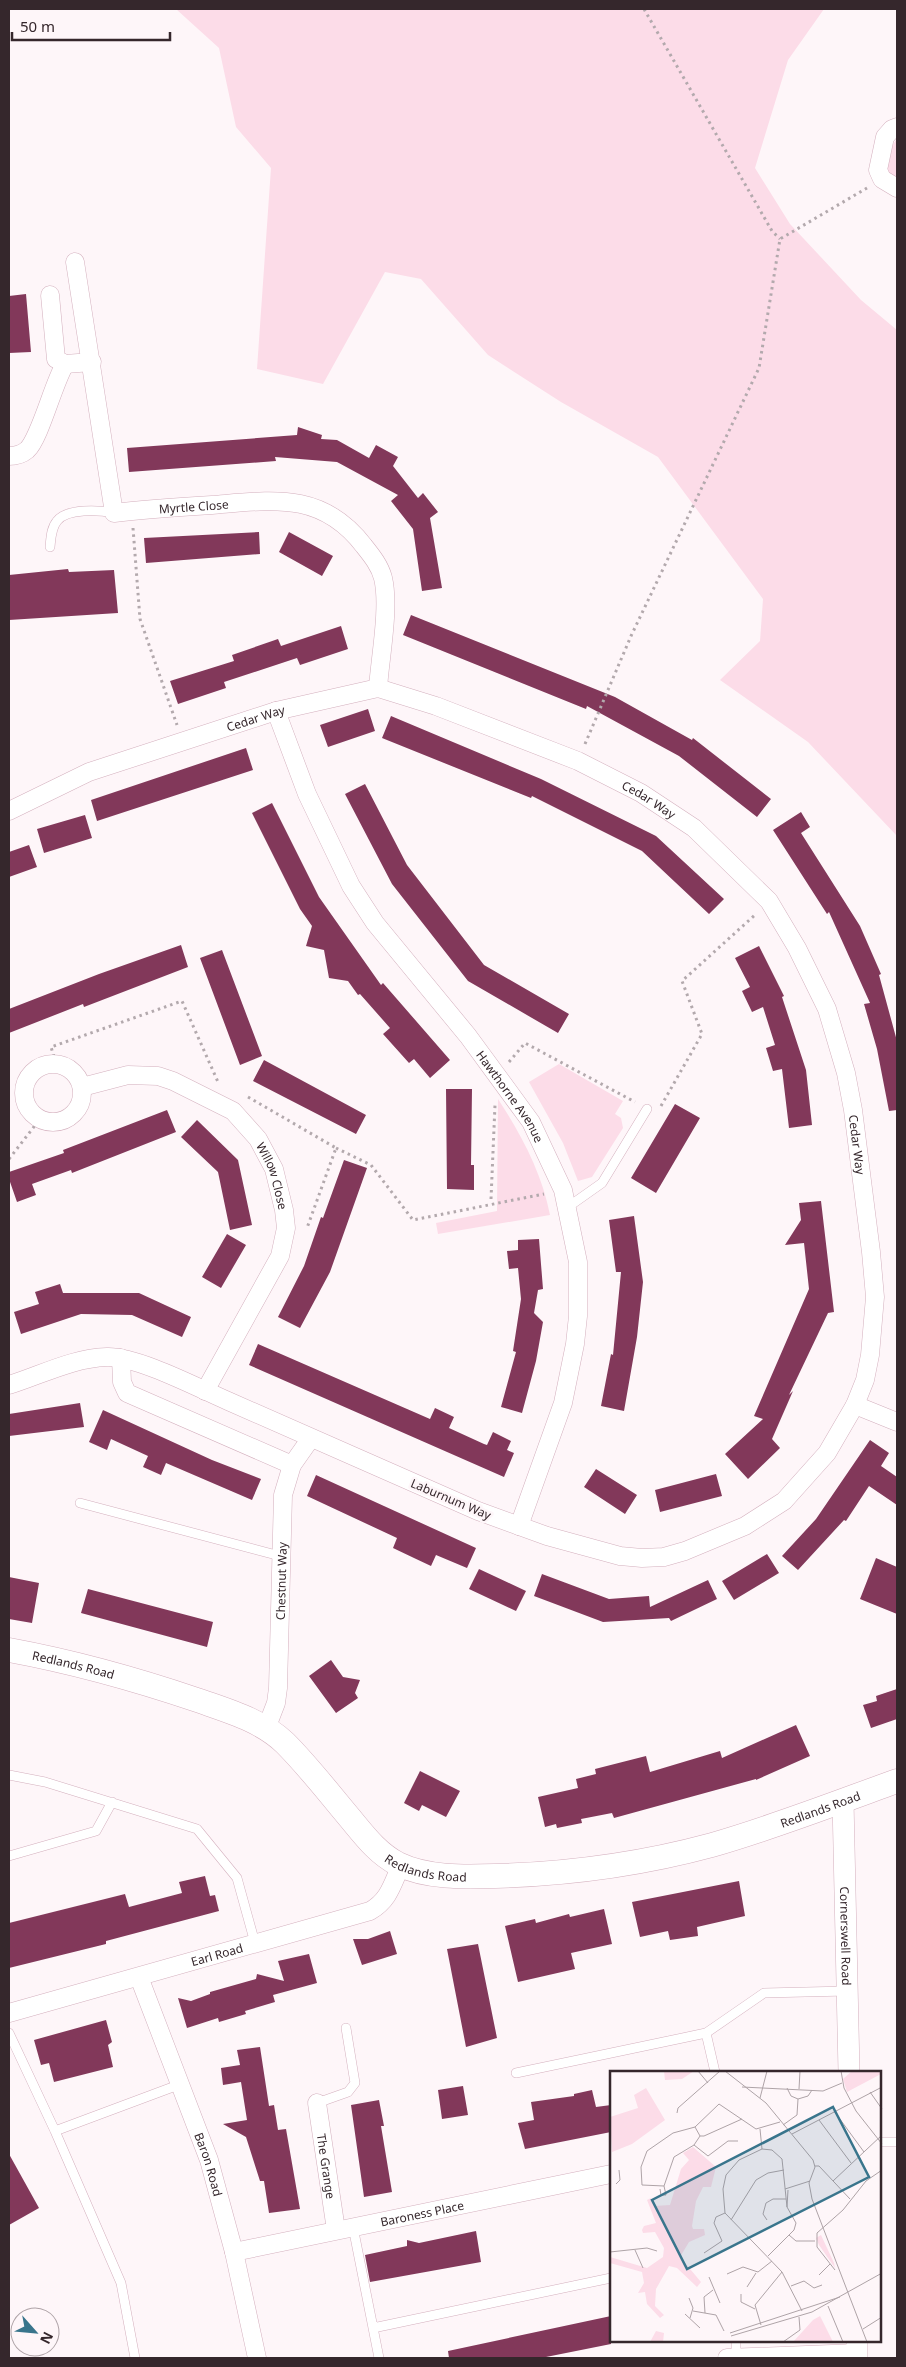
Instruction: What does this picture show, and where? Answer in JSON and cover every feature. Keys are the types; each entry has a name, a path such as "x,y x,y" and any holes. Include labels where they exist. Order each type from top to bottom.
{"main road":[{"name":"Redlands Road","path":"9,1650 86,1665 136,1680 233,1713 266,1729 282,1741 301,1760 373,1846 400,1865 421,1871 463,1876 524,1875 631,1863 711,1845 897,1781"}],"street":[{"path":"897,127 892,129 885,137 878,170 882,179 897,188"},
{"path":"75,262 114,512"},
{"path":"50,295 56,360 65,364 92,362"},
{"path":"9,456 20,455 29,449 57,378 65,364"},
{"name":"Myrtle Close","path":"114,512 282,500 313,507 334,517 356,535 375,560 383,578 385,605 378,688"},
{"name":"Cedar Way","path":"9,811 89,772 276,711 378,688 436,706 578,761 641,793 694,828 769,901 797,948 827,1009 840,1053 853,1110 870,1243 874,1297 870,1355 865,1380 855,1405"},
{"name":"Hawthorne Avenue","path":"276,711 307,794 351,886 375,923 468,1036 531,1122 563,1190 578,1262 578,1316 572,1363 554,1431 519,1526"},
{"path":"56,1063 62,1064 75,1073 82,1087 79,1105 74,1113 58,1122 40,1120 27,1107 23,1089 26,1080 38,1067 56,1063"},
{"name":"Willow Close","path":"82,1087 128,1074 145,1074 173,1081 234,1111 246,1123 266,1153 279,1188 286,1228 280,1256 205,1391"},
{"name":"Laburnum Way","path":"9,1385 84,1359 108,1357 136,1362 478,1511 519,1526 620,1556 642,1558 664,1557 694,1548 745,1526 784,1501 827,1454 855,1405"},
{"path":"121,1358 122,1382 127,1393 292,1465"},
{"path":"855,1405 897,1422"},
{"name":"Chestnut Way","path":"266,1729 276,1703 278,1688 283,1495 292,1465 311,1438"},
{"name":"Cornerswell Road","path":"843,1801 848,2071"},
{"name":"Earl Road","path":"9,2013 370,1911 381,1905 386,1898 400,1865"},
{"name":"Baron Road","path":"139,1977 209,2160 234,2252 257,2358"},
{"name":"The Grange","path":"317,2103 344,2228"},
{"name":"Baroness Place","path":"234,2252 610,2174"},
{"path":"734,2353 857,2351"}],"lane":[{"path":"50,547 52,532 57,520 63,516 95,510 114,512"},
{"path":"568,1207 602,1183 647,1108"},
{"path":"80,1503 280,1556"},
{"path":"9,1775 45,1782 197,1829 237,1878 255,1943"},
{"path":"9,1856 96,1832 112,1802"},
{"path":"516,2073 706,2033 764,1993 847,1991"},
{"path":"317,2103 348,2092 355,2083 346,2028"},
{"path":"706,2033 715,2071"},
{"path":"9,2034 55,2131 121,2283 135,2358"},
{"path":"55,2131 181,2084"},
{"path":"881,2142 897,2142"},
{"path":"344,2228 373,2328 379,2358"},
{"path":"373,2328 610,2278"}],"path":[{"path":"644,9 772,231 780,239"},
{"path":"780,239 829,212 882,179"},
{"path":"578,761 631,636 759,368 780,239"},
{"path":"132,511 140,619 182,743"},
{"path":"491,1199 496,1074 514,1057 525,1043 657,1113 702,1034 682,981 769,901"},
{"path":"56,1063 51,1047 182,1001 218,1080 218,1103"},
{"path":"9,1159 40,1120"},
{"path":"336,1148 371,1165 413,1220 563,1190"}],"shaded area":[{"path":"176,9 824,9 788,60 755,168 790,224 861,300 897,330 897,836 808,742 720,680 760,641 763,599 658,457 561,402 488,355 421,279 385,272 323,384 257,369 271,168 236,127 219,48"},
{"path":"897,139 897,179 888,171 887,163 889,154"},
{"path":"559,1064 623,1101 615,1114 621,1118 623,1128 592,1177 578,1181 563,1143 529,1082"},
{"path":"498,1099 530,1154 542,1184 550,1215 438,1234 436,1223 497,1211"}],"building":[{"path":"26,294 31,352 9,353 9,296"},
{"path":"298,427 322,435 321,439 337,440 369,458 376,445 398,457 393,466 418,498 423,493 438,512 430,518 442,588 422,591 413,529 391,501 398,495 337,462 275,457 276,461 129,472 127,448 297,435"},
{"path":"259,532 260,554 146,563 144,538"},
{"path":"289,532 333,556 322,576 279,552"},
{"path":"68,569 69,572 114,570 118,613 9,620 9,575"},
{"path":"411,615 615,697 692,740 693,738 771,799 757,817 679,756 587,706 586,709 403,635"},
{"path":"341,626 348,649 300,665 297,658 224,682 226,688 178,704 170,681 234,661 232,655 278,639 281,646"},
{"path":"368,709 375,731 328,747 320,725"},
{"path":"391,716 541,779 656,836 724,899 709,914 642,851 532,796 531,798 382,738"},
{"path":"246,748 253,770 97,821 91,800"},
{"path":"365,784 407,865 484,965 569,1014 558,1033 468,981 392,884 345,794"},
{"path":"272,803 319,897 381,985 383,983 450,1060 430,1078 414,1059 409,1063 383,1034 390,1028 360,994 358,995 348,981 329,978 324,950 306,946 312,926 300,909 252,813"},
{"path":"801,812 810,827 801,833 860,926 881,974 879,975 897,1041 897,1110 889,1111 877,1049 864,1004 870,1003 829,912 827,914 773,830"},
{"path":"85,815 92,838 44,853 37,829"},
{"path":"29,845 37,867 9,877 9,852"},
{"path":"181,945 188,967 84,1007 83,1004 9,1033 9,1009"},
{"path":"759,946 784,996 782,997 806,1070 812,1125 789,1128 782,1069 773,1071 766,1048 775,1045 763,1007 752,1012 742,991 750,987 735,958"},
{"path":"222,950 262,1056 240,1065 200,958"},
{"path":"264,1060 366,1115 356,1134 253,1081"},
{"path":"446,1089 472,1089 471,1165 474,1165 474,1190 447,1189"},
{"path":"675,1104 700,1118 656,1193 631,1178"},
{"path":"167,1110 176,1132 72,1173 71,1170 32,1184 36,1195 17,1202 9,1179 9,1172 64,1153 63,1150"},
{"path":"197,1120 238,1160 252,1225 230,1230 218,1172 181,1137"},
{"path":"344,1160 367,1168 330,1272 300,1328 278,1317 304,1266"},
{"path":"821,1201 834,1312 828,1313 789,1395 793,1391 772,1439 780,1448 748,1479 725,1454 763,1419 754,1416 809,1289 804,1243 785,1245 801,1220 799,1203"},
{"path":"634,1216 643,1282 637,1337 624,1411 601,1406 611,1354 613,1355 621,1272 616,1272 609,1220"},
{"path":"227,1234 246,1245 221,1288 202,1277"},
{"path":"539,1239 543,1289 538,1290 534,1313 543,1322 536,1361 522,1413 501,1407 516,1352 513,1351 521,1299 518,1268 509,1269 507,1251 518,1250 518,1240"},
{"path":"60,1284 63,1293 139,1293 191,1317 182,1337 132,1315 81,1314 21,1334 14,1312 39,1304 35,1292"},
{"path":"258,1344 430,1419 435,1408 454,1417 449,1428 484,1444 487,1445 493,1432 511,1441 507,1450 514,1453 504,1477 249,1365"},
{"path":"80,1403 84,1427 9,1436 9,1414"},
{"path":"103,1410 212,1460 261,1479 252,1500 166,1463 161,1475 143,1467 148,1456 111,1439 107,1450 89,1442"},
{"path":"870,1440 889,1453 881,1466 897,1477 897,1505 869,1486 846,1521 844,1520 798,1570 782,1556 816,1519"},
{"path":"596,1469 637,1495 625,1514 584,1487"},
{"path":"716,1474 722,1496 660,1512 655,1490"},
{"path":"316,1475 476,1548 467,1568 436,1555 431,1566 393,1548 397,1538 307,1496"},
{"path":"767,1554 779,1573 734,1600 722,1581"},
{"path":"876,1558 897,1567 897,1614 860,1599"},
{"path":"479,1569 526,1591 516,1611 469,1589"},
{"path":"542,1574 609,1599 649,1596 650,1607 708,1580 717,1599 671,1621 669,1618 603,1622 534,1596"},
{"path":"9,1577 39,1583 32,1623 9,1619"},
{"path":"88,1589 213,1622 207,1647 81,1613"},
{"path":"331,1660 343,1677 360,1680 355,1693 358,1698 336,1713 309,1676"},
{"path":"897,1689 897,1719 871,1728 863,1705 877,1701 876,1696"},
{"path":"796,1725 810,1756 756,1780 614,1818 612,1813 581,1819 582,1823 557,1828 556,1824 545,1827 538,1797 578,1788 576,1779 596,1774 595,1769 646,1756 650,1772 720,1751 722,1758"},
{"path":"420,1771 460,1791 446,1817 422,1805 419,1811 404,1803"},
{"path":"205,1876 210,1896 215,1895 219,1911 106,1941 106,1944 9,1968 9,1923 125,1894 129,1907 182,1893 179,1882"},
{"path":"739,1881 745,1916 697,1927 698,1936 670,1940 668,1931 640,1937 632,1902"},
{"path":"604,1909 612,1944 571,1953 575,1969 518,1982 505,1926 535,1919 536,1923 569,1914 570,1917"},
{"path":"390,1931 397,1954 362,1965 353,1939 368,1939"},
{"path":"478,1944 497,2038 466,2047 447,1949"},
{"path":"309,1954 317,1983 273,1995 275,2002 245,2011 246,2014 219,2022 218,2018 187,2028 178,1998 191,2001 210,1994 210,1992 256,1979 257,1974 284,1981 278,1961"},
{"path":"106,2020 112,2042 108,2045 113,2067 54,2082 49,2063 41,2065 34,2040"},
{"path":"260,2047 269,2106 274,2105 278,2130 286,2129 300,2209 269,2213 264,2181 260,2181 246,2137 223,2124 247,2120 241,2082 223,2085 221,2068 240,2065 237,2050"},
{"path":"463,2086 468,2115 442,2119 438,2090"},
{"path":"592,2090 596,2107 610,2105 610,2132 525,2149 518,2123 534,2120 531,2102 574,2096 574,2094"},
{"path":"379,2100 384,2126 381,2126 392,2192 364,2197 351,2105"},
{"path":"9,2154 39,2208 9,2225"},
{"path":"476,2231 481,2262 370,2282 365,2255 407,2246 407,2240 419,2243"},
{"path":"610,2316 611,2344 541,2358 449,2358 448,2351"}]}
